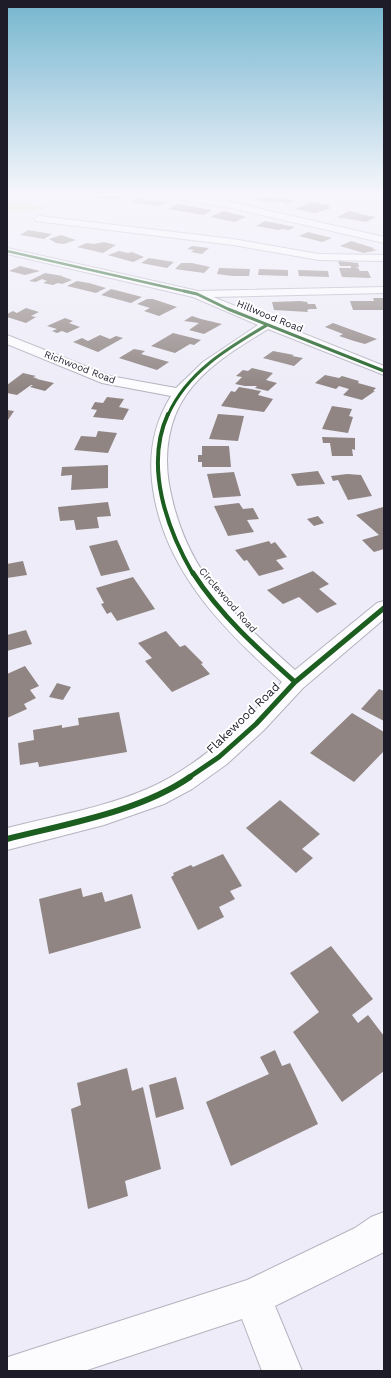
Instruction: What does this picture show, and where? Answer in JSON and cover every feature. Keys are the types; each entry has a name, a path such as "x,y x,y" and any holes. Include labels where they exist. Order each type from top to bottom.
{"street":[{"name":"Hillwood Road","path":"48,260 197,294 384,371"},
{"path":"197,294 384,290"},
{"name":"Circlewood Road","path":"267,324 219,356 179,393 168,415 161,435 157,458 166,515 184,559 212,597 247,636 295,682"},
{"name":"Richwood Road","path":"8,340 107,380 179,393"},
{"name":"Flakewood Road","path":"7,839 104,814 155,797 183,782 219,758 256,724 295,682 384,608"},
{"path":"22,1371 252,1297 376,1235"},
{"path":"252,1297 282,1371"}],"building":[{"path":"145,260 174,262 167,268 141,263"},
{"path":"338,261 358,263 359,267 355,268 358,268 360,271 368,271 371,278 342,277 339,268 351,268 351,266 340,266"},
{"path":"181,263 192,263 210,267 204,273 175,269"},
{"path":"20,266 40,271 25,275 9,271"},
{"path":"219,268 250,269 249,276 217,274"},
{"path":"259,269 288,270 288,276 258,275"},
{"path":"298,270 328,271 329,277 299,276"},
{"path":"45,273 63,276 61,276 72,280 62,284 58,283 53,285 43,283 47,281 42,279 36,282 29,281"},
{"path":"77,281 106,288 96,293 67,286"},
{"path":"111,289 142,297 131,303 101,295"},
{"path":"373,298 384,298 384,310 353,310 350,301 374,301"},
{"path":"147,299 153,299 177,307 159,316 144,311 150,308 137,304"},
{"path":"272,302 307,302 308,304 315,304 317,309 307,310 308,312 274,310"},
{"path":"26,308 39,312 31,316 36,317 26,323 7,317 7,314 13,311 17,313"},
{"path":"192,316 222,324 204,334 189,330 199,323 184,321"},
{"path":"65,318 73,321 69,323 80,327 67,333 62,331 57,333 52,331 57,329 47,326"},
{"path":"333,323 377,339 365,344 339,336 343,334 325,327"},
{"path":"173,333 201,340 194,345 190,344 175,353 151,346"},
{"path":"100,335 110,339 116,336 123,338 98,352 73,342 82,338 88,341"},
{"path":"134,349 145,351 141,354 169,362 157,370 119,358"},
{"path":"273,351 303,358 294,366 263,358"},
{"path":"252,368 273,373 266,380 277,383 268,391 255,388 257,386 235,384 242,377 236,376 243,370 248,371"},
{"path":"23,373 36,376 33,377 37,379 54,383 45,391 30,387 33,385 31,385 17,395 7,393 7,385"},
{"path":"325,375 339,378 342,376 359,381 358,383 376,388 373,391 375,391 362,400 343,395 349,389 339,386 336,389 315,383"},
{"path":"239,387 261,391 258,395 273,399 264,412 221,406 231,391 235,392"},
{"path":"107,397 124,399 119,407 129,409 123,420 93,417 97,410 91,409 95,402 103,403"},
{"path":"332,406 352,409 349,416 353,417 348,433 322,429"},
{"path":"7,410 14,411 8,420 7,420"},
{"path":"218,414 244,416 238,441 209,439"},
{"path":"98,431 117,433 108,453 74,450 81,436 96,437"},
{"path":"322,437 355,438 355,450 352,449 353,456 332,456 330,443 323,443"},
{"path":"202,446 229,446 231,467 202,467 202,462 198,462 198,455 202,455"},
{"path":"108,465 108,488 71,490 72,475 61,476 62,467"},
{"path":"318,471 325,484 297,486 291,474"},
{"path":"234,472 241,496 213,498 207,474"},
{"path":"347,474 361,475 372,496 348,500 338,480 333,481 331,476"},
{"path":"108,502 111,516 97,517 99,528 76,530 74,520 60,521 58,507"},
{"path":"239,503 243,509 253,508 259,519 247,520 254,532 228,536 214,506"},
{"path":"383,507 384,549 374,552 362,540 379,535 356,515"},
{"path":"318,516 324,523 314,526 307,519"},
{"path":"117,540 130,570 101,576 89,546"},
{"path":"269,541 271,544 275,542 287,557 276,560 284,569 259,576 247,560 244,561 235,550"},
{"path":"23,561 27,575 7,578 7,564"},
{"path":"313,571 329,584 319,589 337,604 317,613 299,597 283,604 267,590"},
{"path":"133,577 155,609 117,621 111,612 107,614 101,604 104,603 96,588"},
{"path":"26,630 32,644 7,651 7,635"},
{"path":"166,631 180,647 185,645 203,663 201,664 210,674 172,692 145,661 152,658 138,643"},
{"path":"25,666 39,686 30,690 36,698 24,704 27,709 7,718 7,674"},
{"path":"57,683 71,687 63,700 49,697"},
{"path":"379,689 384,691 384,721 361,709"},
{"path":"119,712 127,752 39,767 38,762 20,765 18,743 34,740 33,730 62,725 62,728 79,725 78,718"},
{"path":"352,713 384,732 384,751 354,782 310,753"},
{"path":"280,800 320,834 302,849 313,858 296,873 246,828"},
{"path":"223,854 242,886 230,891 235,899 219,907 224,917 198,930 171,877 174,875 173,873 191,865 193,867"},
{"path":"81,888 83,897 102,892 105,902 132,894 141,928 49,954 39,899"},
{"path":"331,946 373,999 352,1015 358,1023 368,1015 384,1036 384,1071 342,1102 293,1032 319,1012 290,973"},
{"path":"275,1050 282,1066 290,1063 318,1124 231,1166 206,1102 269,1074 260,1057"},
{"path":"127,1068 132,1091 143,1087 161,1169 125,1181 128,1196 88,1209 71,1109 81,1105 77,1083"},
{"path":"176,1077 184,1109 156,1118 149,1085"}],"cycle path":[{"path":"48,260 197,294 228,309 384,371"},
{"path":"267,325 219,355 197,374 179,394 166,418 160,442 160,479 170,526 176,542 194,574 219,608 250,640 295,682"},
{"path":"7,839 104,814 155,797 183,782 219,757 256,724 295,682 384,608"}]}
